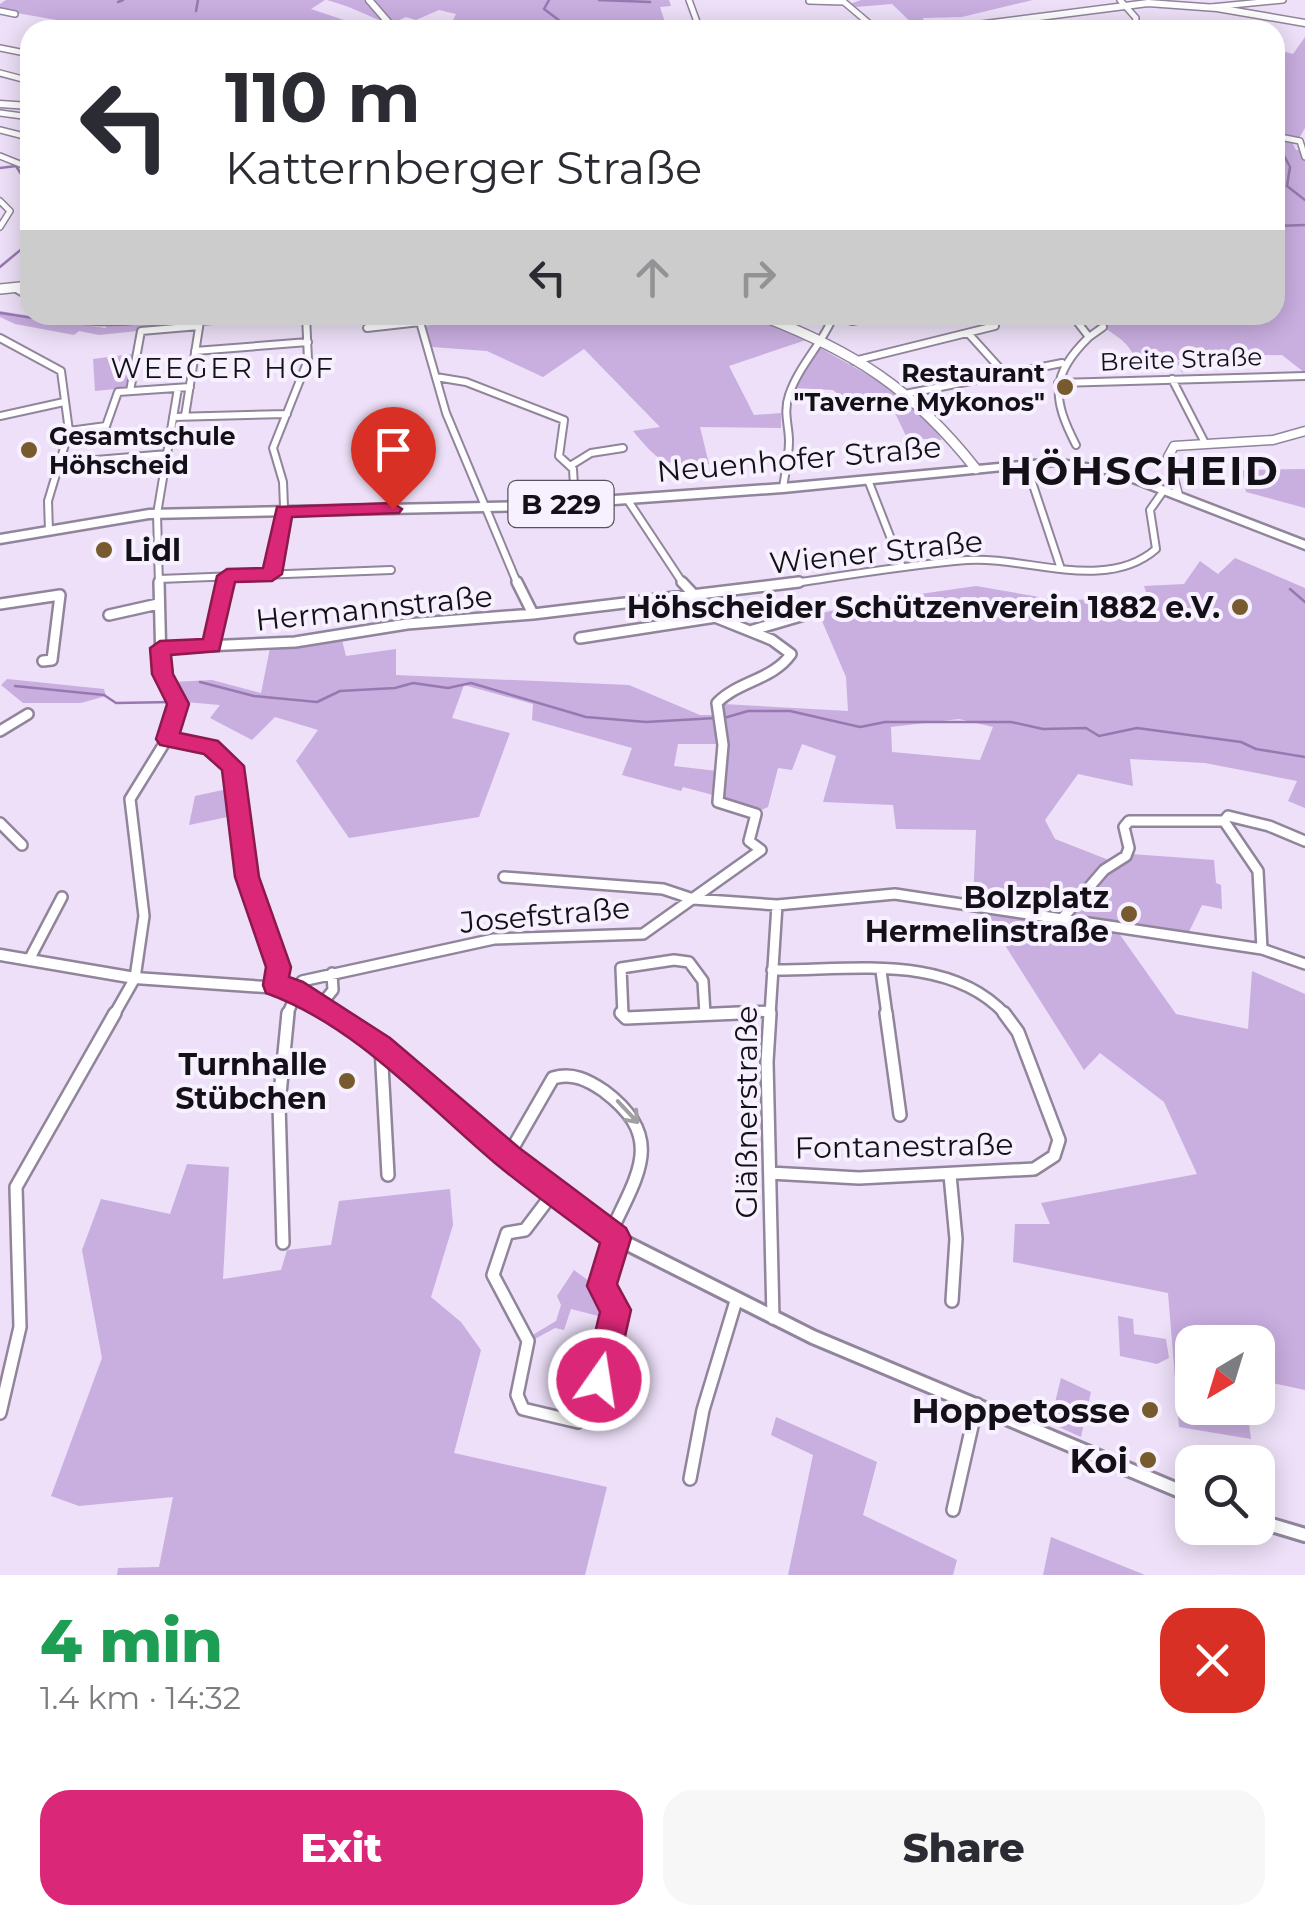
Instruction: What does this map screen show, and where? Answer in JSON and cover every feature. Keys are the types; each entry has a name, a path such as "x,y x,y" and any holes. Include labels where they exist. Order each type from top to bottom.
{"main road":[{"path":"368,0 386,20"},
{"path":"0,289 18,290"},
{"path":"783,325 818,340 905,394 932,416 970,469"},
{"name":"Neuenhofer Straße","path":"158,514 488,508 783,488 1068,462 1096,466 1169,489"},
{"name":"B 229","path":"1169,489 1305,545"},
{"name":"B 229","path":"0,539 158,514"}],"street":[{"path":"1210,7 1283,0"},
{"path":"809,1 844,2 865,20"},
{"path":"1026,20 1122,2 1210,7 1305,23"},
{"path":"0,11 15,14"},
{"path":"1285,138 1299,141 1305,157"},
{"path":"0,201 10,212 1,226"},
{"path":"130,390 140,330 173,325"},
{"path":"185,416 199,325"},
{"path":"272,574 283,512 283,482 273,448 306,366 307,325"},
{"path":"367,328 394,325"},
{"path":"421,325 446,412 506,560 533,614"},
{"path":"783,488 789,439 785,424 788,397 818,340 831,325"},
{"path":"1080,325 1089,337"},
{"path":"854,361 996,326"},
{"path":"1076,445 1059,415 1062,364 1103,327"},
{"path":"968,333 1005,374"},
{"path":"0,338 59,368 69,431 48,502 49,530"},
{"path":"196,351 308,342"},
{"path":"905,394 1062,364"},
{"name":"Breite Straße","path":"1058,383 1305,376"},
{"path":"436,377 466,382 564,420 559,456 570,466 574,503"},
{"path":"1172,379 1205,443"},
{"path":"69,431 106,426 118,394 190,387"},
{"path":"0,1413 20,1327 16,1187 135,978 144,916 130,799 168,739 178,704 162,674 158,514 178,388"},
{"path":"0,416 64,402"},
{"path":"173,417 287,414"},
{"path":"1169,489 1170,448 1272,440 1305,431"},
{"path":"570,466 591,453 623,448"},
{"path":"60,463 168,454"},
{"path":"1026,464 1061,569"},
{"path":"1169,489 1172,473"},
{"path":"868,480 902,567"},
{"name":"Wiener Straße","path":"533,614 982,560 1061,569 1125,565 1150,557 1156,545 1150,510 1169,489"},
{"path":"627,499 632,514 716,617 753,630 812,613"},
{"path":"159,578 391,570"},
{"path":"212,646 227,576"},
{"path":"0,604 60,595 52,660 44,660"},
{"path":"109,615 158,604"},
{"name":"Hermannstraße","path":"160,648 295,642 407,624 533,614"},
{"path":"580,638 716,617"},
{"name":"Josefstraße","path":"294,990 306,980 332,973 494,939 642,934 760,850 749,841 756,814 718,802 723,745 716,718 718,700 742,681 775,670 789,660 785,649 753,630"},
{"path":"0,731 28,714"},
{"path":"168,739 210,746 232,766 247,877 278,967 276,985"},
{"path":"1224,821 1228,816 1246,818 1305,841"},
{"path":"1061,920 1104,870 1126,856 1129,848 1124,827 1129,821 1224,821"},
{"path":"1224,821 1258,871 1262,949"},
{"path":"0,824 22,845"},
{"path":"504,878 663,889 692,899 776,905 895,894 1262,949 1305,964"},
{"path":"29,960 62,898"},
{"name":"Gläßnerstraße","path":"774,1318 770,1012 776,905"},
{"path":"0,955 135,978 276,985 294,990 381,1047 553,1193 613,1236 736,1301 1175,1489"},
{"path":"706,1014 703,981 689,962 674,960 621,968 620,1012 626,1018 770,1012"},
{"name":"Fontanestraße","path":"770,1173 859,1178 1036,1168 1054,1156 1058,1133 1018,1032 987,996 947,975 923,970 772,970"},
{"path":"880,971 900,1114"},
{"path":"320,1006 333,990 332,973"},
{"path":"283,1242 280,1033 294,990"},
{"path":"381,1047 388,1175"},
{"path":"508,1156 552,1078 578,1076 616,1100 640,1125 645,1138 639,1168 613,1236 602,1286 616,1310 592,1413 578,1422 523,1409 517,1395 528,1341 493,1276 507,1233 525,1230 553,1193"},
{"path":"950,1175 956,1239 952,1301"},
{"path":"690,1479 704,1410 736,1301"},
{"path":"953,1510 977,1404"},
{"path":"1275,1525 1305,1535"}],"shaded area":[{"path":"6,0 325,0 311,9 344,20 56,20 0,10 0,4"},
{"path":"327,0 669,0 671,6 660,7 664,20 453,20 456,14 439,10 416,20 381,20"},
{"path":"861,0 1033,0 962,17 924,20 909,20 892,4 850,4"},
{"path":"1305,37 1305,128 1298,140 1291,140 1296,150 1301,150 1305,162 1305,373 1282,355 1188,356 1178,360 1184,376 1175,360 1165,360 1162,355 1134,356 1125,343 1100,325 1285,325 1285,52 1293,54"},
{"path":"0,311 20,314 20,325 15,324 0,317"},
{"path":"20,325 105,328 195,325 99,335 79,331 74,335"},
{"path":"770,325 806,340 729,366 754,415 781,413 781,428 700,427 709,464 682,464 665,461 643,443 633,431 660,427 584,349 543,377 487,351 432,347 425,326"},
{"path":"815,345 902,397 942,440 907,438 895,413 877,396 846,401 833,390 795,388"},
{"path":"132,354 126,388 95,391 93,359"},
{"path":"1305,469 1305,508 1246,492 1242,470"},
{"path":"1235,558 1305,588 1305,808 1288,801 1297,781 1205,763 1130,759 1133,786 1078,774 1045,820 1055,839 1114,862 1131,854 1214,860 1222,909 1202,905 1187,936 973,904 976,830 896,829 893,805 823,802 836,756 802,744 792,770 778,768 768,807 759,811 724,803 721,794 725,744 678,744 674,766 717,771 713,795 683,787 681,791 622,775 632,748 532,720 533,704 464,685 452,718 510,733 479,817 349,838 296,761 318,730 275,717 252,740 210,718 220,705 185,702 172,682 212,680 261,693 270,648 342,640 346,656 396,649 396,675 629,685 700,715 723,715 723,704 848,711 846,677 819,614 864,602 976,586 1063,601 1147,595 1144,586 1184,584 1200,561 1218,574","holes":["959,719 993,727 980,760 892,752 891,727"]},
{"path":"7,679 104,689 106,696 81,703 23,703 1,685"},
{"path":"232,788 232,816 189,825 195,796"},
{"path":"984,912 1118,932 1176,1014 1248,1029 1252,971 1305,994 1305,1390 1275,1384 1275,1325 1175,1325 1175,1378 1168,1293 1013,1262 1015,1224 1050,1224 1041,1203 1197,1174 1164,1102 1100,1053 1084,1070"},
{"path":"187,1164 229,1167 223,1279 281,1270 287,1250 331,1245 339,1201 450,1189 453,1225 431,1297 461,1322 481,1350 454,1453 607,1487 585,1575 117,1575 118,1568 159,1567 173,1497 79,1506 51,1496 102,1358 82,1250 101,1199 170,1214"},
{"path":"574,1270 600,1289 594,1294 603,1309 609,1306 610,1319 571,1309 564,1330 555,1328 533,1340 531,1336 556,1321 561,1305 557,1296"},
{"path":"1118,1316 1133,1319 1134,1334 1166,1339 1169,1358 1157,1364 1120,1356"},
{"path":"1061,1378 1091,1392 1081,1437 1050,1423"},
{"path":"776,1417 877,1462 863,1515 957,1560 953,1575 788,1575 813,1455 771,1435"},
{"path":"1249,1425 1251,1439 1179,1427"},
{"path":"1051,1537 1145,1575 1043,1575"}],"waterway":[{"path":"118,2 123,0"},
{"path":"196,11 198,0"},
{"path":"549,0 544,9 559,20"},
{"path":"599,0 650,2"},
{"path":"1285,157 1289,165"},
{"path":"0,168 16,166 20,172"},
{"path":"1290,167 1287,186 1305,200"},
{"path":"1285,226 1305,225"},
{"path":"0,267 20,250"},
{"path":"0,313 20,316"},
{"path":"1290,589 1305,602"},
{"path":"200,682 254,696 317,702 340,691 395,688 413,683 448,688 471,683 586,717 646,722 716,718"},
{"path":"15,686 104,695 116,703 173,702"},
{"path":"724,718 748,711 790,711 860,727 885,722 1011,722 1043,729 1086,728 1099,736 1137,728 1241,742 1256,749 1305,757"}],"place":[{"name":"Restaurant \"Taverne Mykonos\"","path":"1065,387"},
{"name":"Gesamtschule Höhscheid","path":"29,450"},
{"name":"Lidl","path":"104,550"},
{"name":"Höhscheider Schützenverein 1882 e.V.","path":"1240,607"},
{"name":"Bolzplatz Hermelinstraße","path":"1129,914"},
{"name":"Turnhalle Stübchen","path":"347,1081"},
{"name":"Hoppetosse","path":"1150,1410"},
{"name":"Koi","path":"1148,1460"}],"district":[{"name":"WEEGER HOF","path":"223,368"},
{"name":"HÖHSCHEID","path":"1140,470"}],"route":[{"path":"393,509 283,512 272,574 227,576 212,646 160,648 162,674 178,704 168,739 210,746 222,754 236,774 247,877 278,967 276,985 294,990 381,1047 553,1193 616,1238 602,1286 616,1310 599,1380"}]}
